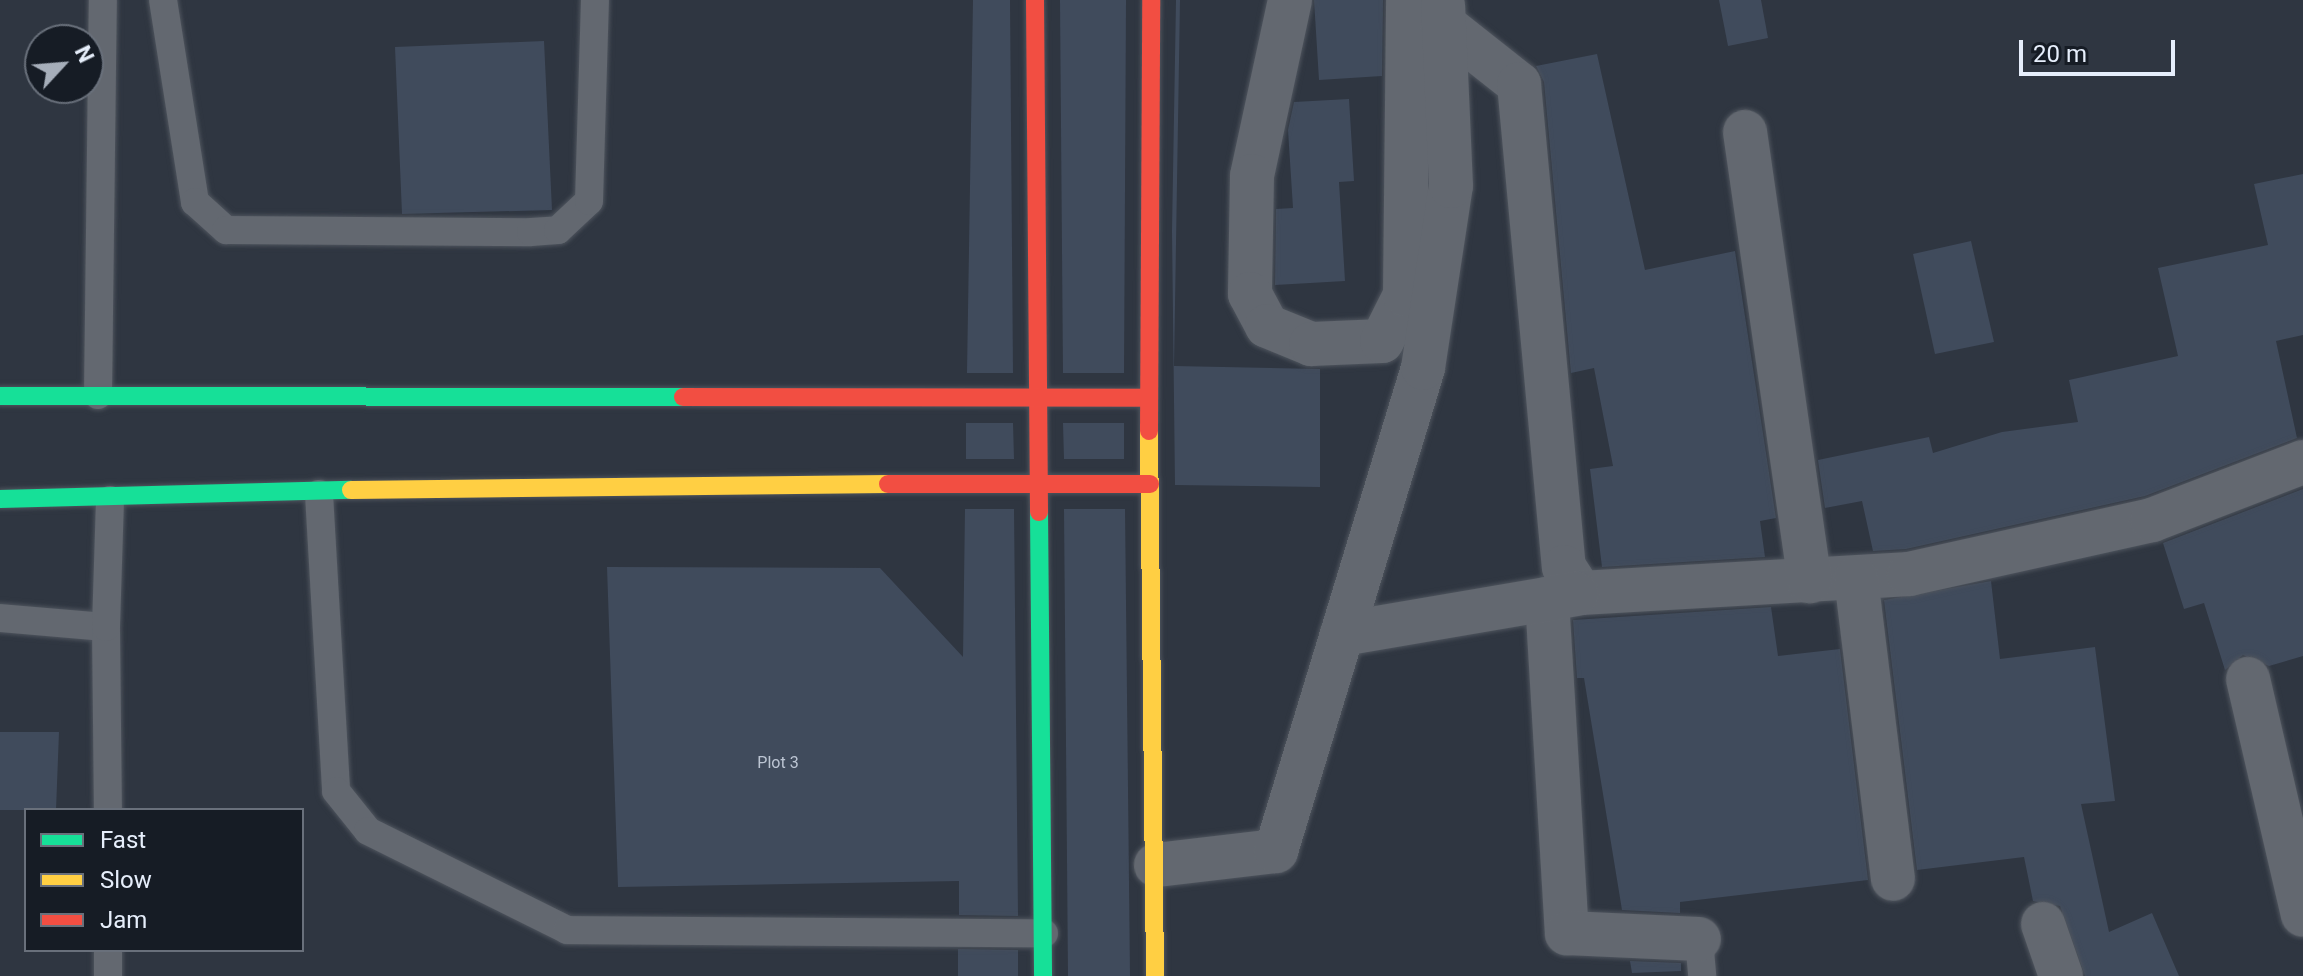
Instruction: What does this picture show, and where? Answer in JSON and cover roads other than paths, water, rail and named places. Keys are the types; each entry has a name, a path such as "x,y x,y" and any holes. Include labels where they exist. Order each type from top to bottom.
{"main road":[{"path":"1035,0 1043,976"},
{"path":"1151,0 1149,398 1155,976"},
{"path":"0,396 1149,398"},
{"path":"0,499 110,500 590,484 1150,484"}],"street":[{"path":"1290,0 1252,176 1250,294 1267,326 1311,344 1382,341 1405,295 1431,8"},
{"path":"1431,8 1519,84 1564,567 1567,933 1700,958"},
{"path":"1156,865 1276,851 1423,368 1451,186 1431,8"},
{"path":"1745,132 1810,581"},
{"path":"1342,634 1564,596 1856,578 1992,558 2152,520 2303,462"},
{"path":"1856,578 1893,879"},
{"path":"2248,679 2303,915"},
{"path":"2043,924 2061,976"}],"lane":[{"path":"98,395 103,0"},
{"path":"163,0 195,202 226,230 531,232 558,230 589,201 595,0"},
{"path":"319,494 336,791 368,831 567,930 1044,933"},
{"path":"108,808 106,627 110,500"},
{"path":"0,618 106,627"},
{"path":"108,952 108,976"}]}
